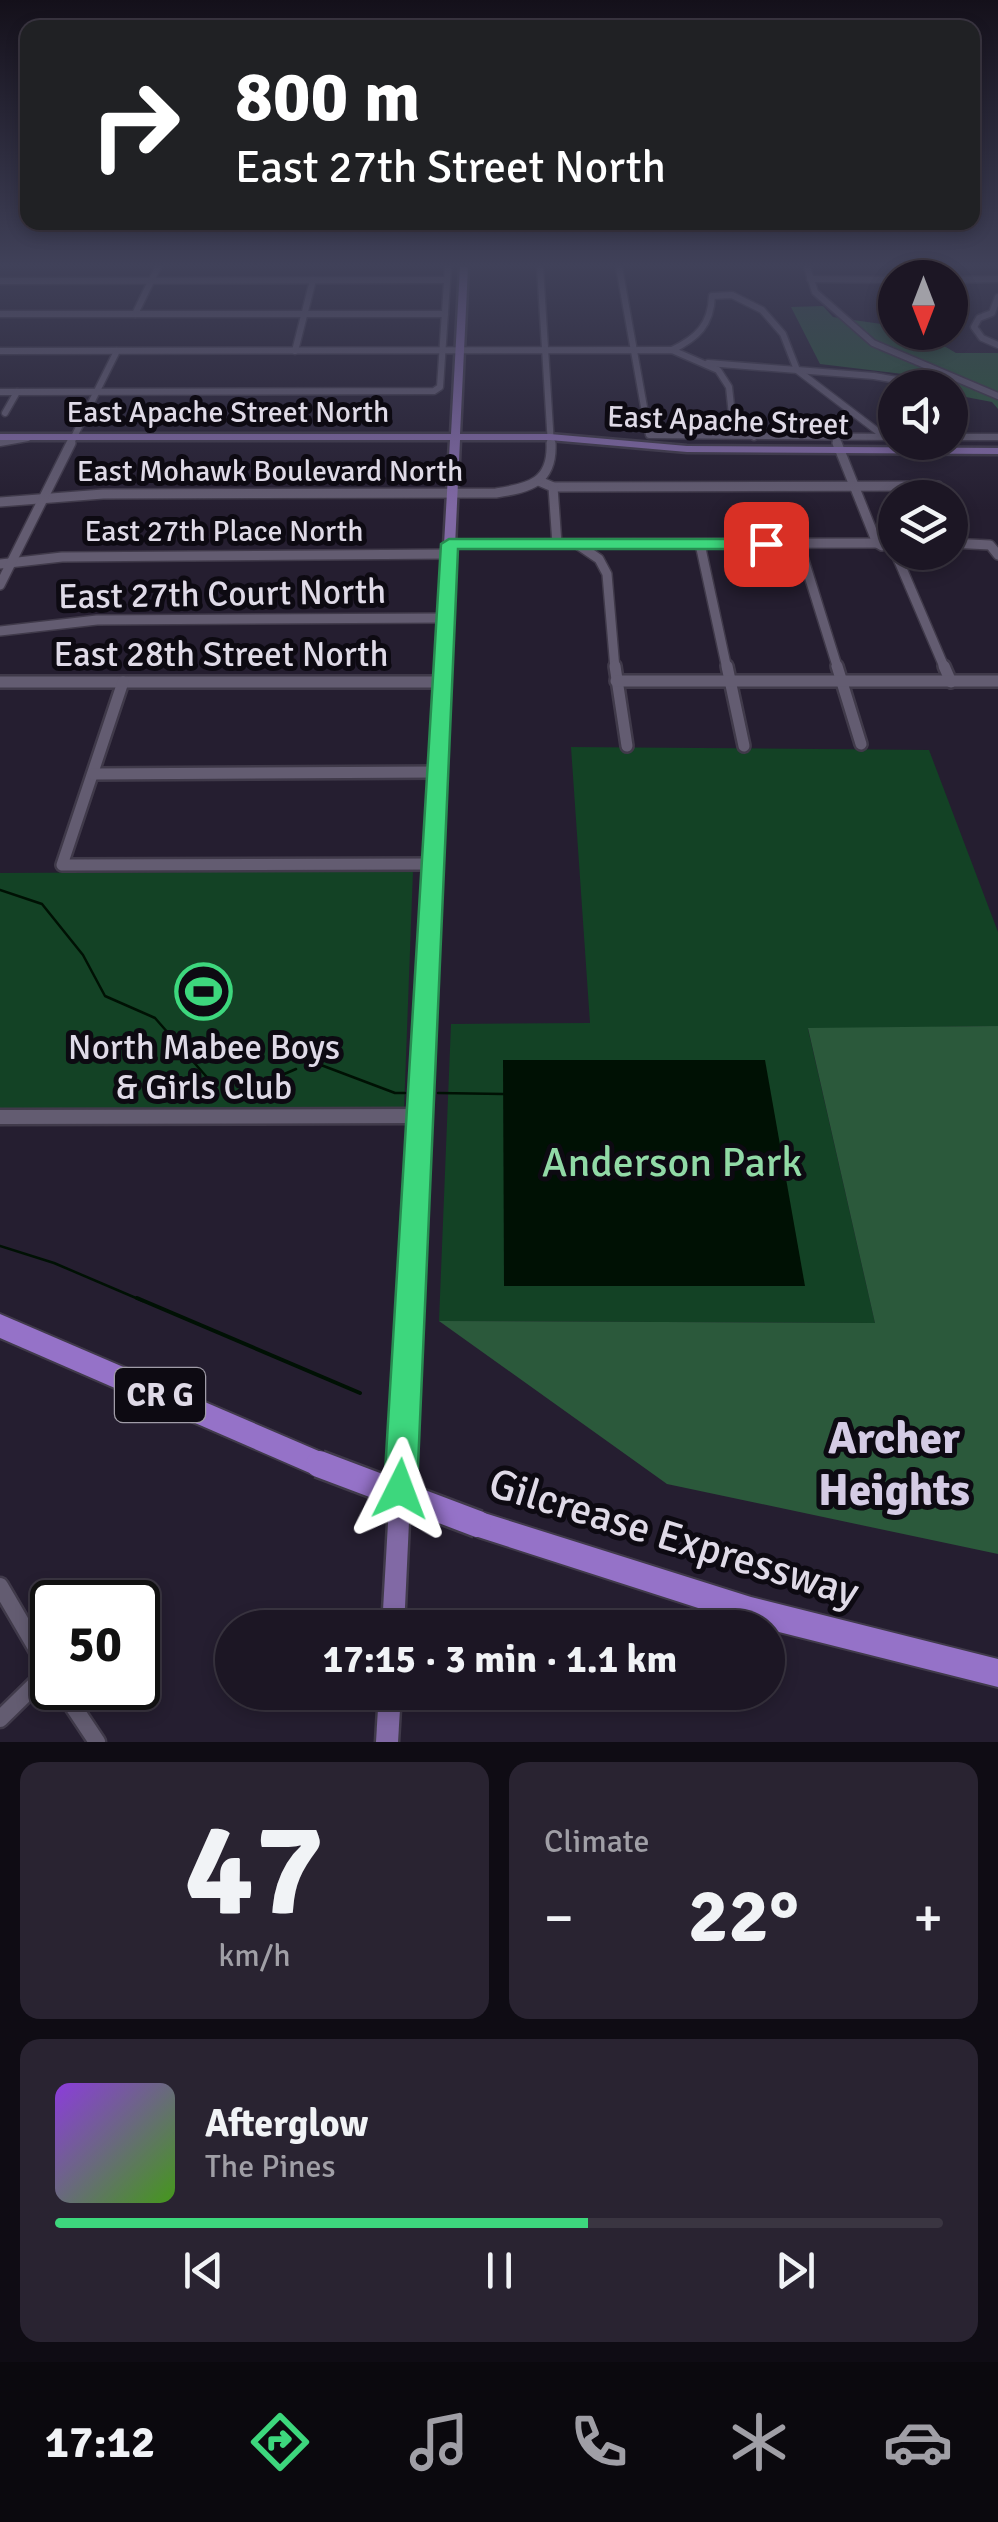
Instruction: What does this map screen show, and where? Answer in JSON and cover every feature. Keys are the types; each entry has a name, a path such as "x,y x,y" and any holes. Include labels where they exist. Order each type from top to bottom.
{"highway":[{"name":"Gilcrease Expressway","path":"0,1326 319,1464 478,1524 750,1611 998,1673"}],"main road":[{"path":"394,1610 460,350"},
{"name":"East Apache Street","path":"457,437 550,437 686,450 998,450"},
{"name":"East Apache Street North","path":"0,440 457,437"},
{"path":"387,1742 389,1710"}],"street":[{"path":"788,348 798,371 878,427"},
{"path":"887,348 998,396"},
{"path":"0,392 437,390 442,350"},
{"path":"544,350 552,462 538,481 552,486 878,486"},
{"name":"East Apache Street","path":"633,350 648,436 878,437"},
{"path":"0,351 672,350 708,362 878,377"},
{"path":"0,584 6,563 45,496 116,351"},
{"path":"708,362 730,383 732,415 754,436"},
{"path":"5,413 18,392"},
{"path":"968,392 998,396"},
{"path":"834,436 877,543"},
{"path":"968,437 998,437"},
{"name":"East Mohawk Boulevard North","path":"0,502 45,496 512,491 538,481"},
{"path":"552,486 557,544"},
{"name":"East 27th Place North","path":"6,563 62,557 557,544 877,543"},
{"path":"968,543 990,544 998,555"},
{"path":"577,544 606,569 616,681 627,746"},
{"path":"700,544 744,746"},
{"path":"799,544 860,744"},
{"path":"903,570 951,682"},
{"name":"East 27th Court North","path":"0,631 97,620 446,618"},
{"path":"616,681 998,681"},
{"name":"East 28th Street North","path":"0,682 442,682"},
{"path":"124,682 62,865 434,864"},
{"path":"93,774 438,772"},
{"path":"0,1117 420,1116"},
{"path":"0,1586 30,1637"},
{"path":"0,1720 30,1697"},
{"path":"76,1710 97,1742"}],"green space":[{"path":"812,348 998,353 998,409 992,402 968,397 968,370 878,371 820,364"},
{"name":"Anderson Park","path":"571,747 929,750 998,932 998,1026 808,1029 875,1323 439,1321 451,1024 590,1023"},
{"name":"North Mabee Boys & Girls Club","path":"413,871 404,1109 0,1110 0,873"},
{"path":"998,1026 998,1554 667,1484 439,1321 875,1323 808,1028"}],"shaded area":[{"path":"503,1060 765,1060 805,1286 504,1286"}],"waterway":[{"path":"0,890 42,904 83,955 105,996 155,1018 212,1083"},
{"path":"313,1062 395,1093 405,1093"},
{"path":"224,1094 228,1098 265,1098 282,1075 296,1069"},
{"path":"438,1093 503,1094"},
{"path":"0,1246 54,1263 143,1301"},
{"path":"137,1298 360,1393"}],"place":[{"name":"North Mabee Boys & Girls Club","path":"204,991"}],"district":[{"name":"Archer Heights","path":"894,1464"}],"route":[{"path":"400,1489 449,544 766,544"}]}
